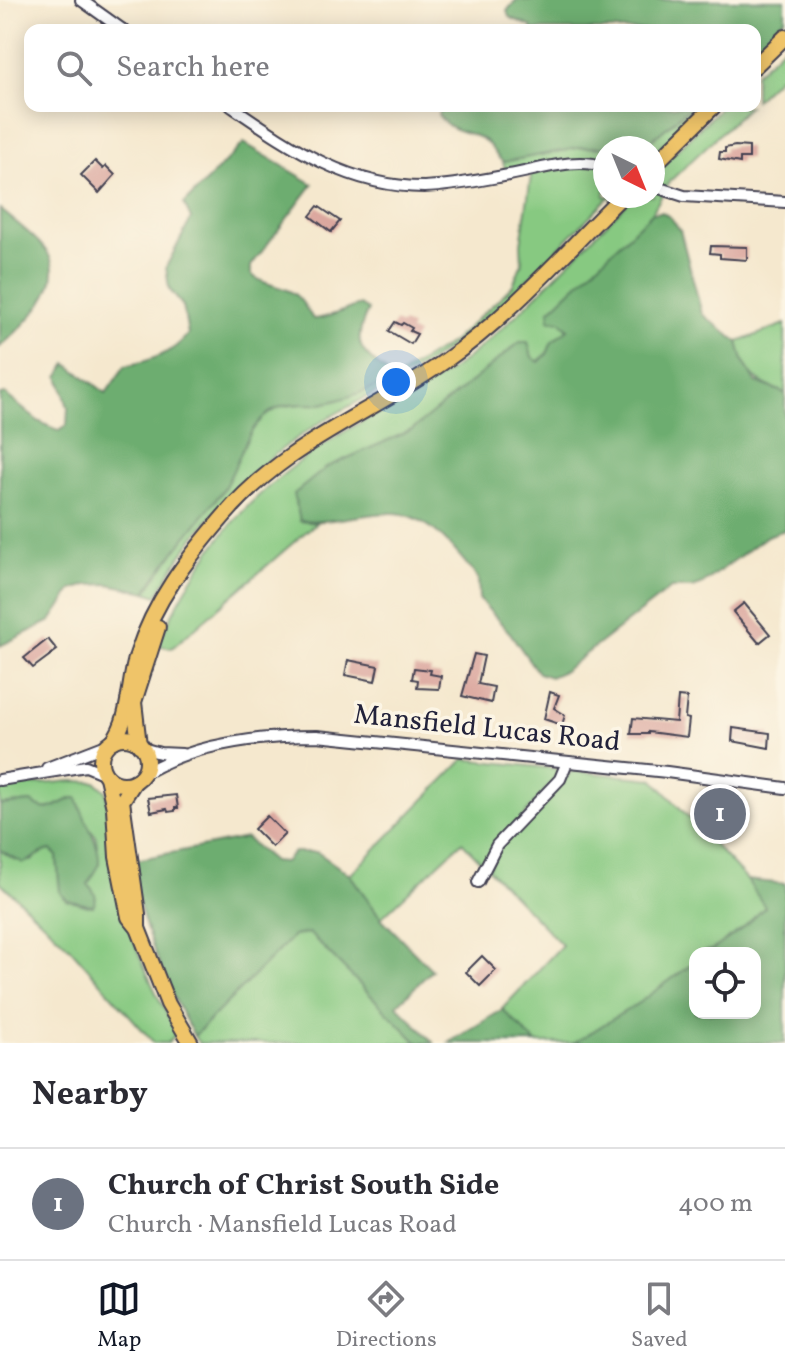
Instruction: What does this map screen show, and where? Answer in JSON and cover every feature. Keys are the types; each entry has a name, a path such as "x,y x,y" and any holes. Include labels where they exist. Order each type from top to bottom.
{"main road":[{"path":"761,60 785,37"},
{"path":"665,154 708,112"},
{"path":"191,1043 158,981 138,928 129,917 117,857 114,808 102,755 124,722 130,681 146,631 165,591 232,506 271,469 309,441 428,373 462,349 610,208"},
{"path":"138,928 122,801 146,762 134,702 162,618 193,555"},
{"path":"111,743 127,739 141,746"},
{"path":"106,776 120,784 138,778"}],"street":[{"path":"81,0 115,24"},
{"path":"240,112 306,156 333,169 379,182 435,186 576,164 593,166"},
{"path":"665,190 684,196 785,202"},
{"name":"Mansfield Lucas Road","path":"141,746 160,753 184,754 262,739 317,736 785,788"},
{"path":"19,778 111,743"},
{"name":"Mansfield Lucas Road","path":"138,778 184,754"},
{"path":"478,882 497,845 560,779 567,762"},
{"path":"0,780 86,766 106,776"}],"green space":[{"path":"516,0 785,0 785,18 761,41 761,24 525,24 509,17 507,11"},
{"path":"785,45 785,71 761,94 761,68"},
{"path":"439,112 684,112 657,136 593,136 593,147 503,162 485,141 443,121"},
{"path":"684,112 700,112 665,145 665,136 657,136"},
{"path":"716,112 743,112 665,189 665,160"},
{"path":"244,143 313,184 251,266 251,274 293,293 313,319 360,305 368,310 360,333 362,349 393,378 345,398 318,404 286,405 265,416 249,436 220,494 146,592 108,584 72,590 51,621 0,646 0,395 5,394 38,421 59,431 67,425 68,408 59,376 67,364 106,393 125,366 160,356 182,341 188,334 183,306 169,289 166,267 191,219 184,204"},
{"path":"593,147 593,208 598,208 509,297 467,334 430,361 298,437 250,476 189,544 157,596 146,592 167,560 222,492 250,432 262,418 279,407 321,404 384,385 452,342 513,285 522,263 521,244 531,176 529,167 505,170 503,162"},
{"path":"622,208 655,208 552,321 560,321 568,329 552,342 547,354 537,362 520,342 412,430 327,467 300,521 316,523 172,648 157,645 191,580 210,552 229,526 276,480 336,437 457,366 524,308"},
{"path":"0,209 47,252 52,265 52,278 48,292 31,317 0,347"},
{"path":"662,212 680,230 702,314 738,342 743,361 756,382 785,393 785,530 767,536 701,585 671,588 564,671 550,677 538,673 510,633 479,599 478,578 430,527 405,515 392,513 300,521 294,494 327,467 412,430 520,342 528,342 532,357 539,362 552,342 568,329 560,321 549,320 550,310 652,213"},
{"path":"785,324 785,393 753,376 744,363 738,342"},
{"path":"464,759 558,769 560,773 483,864 462,842 381,918 350,875"},
{"path":"572,771 653,779 747,880 766,907 717,947 689,947 689,966 640,1002 574,1043 536,1043 502,1009 562,945 488,869 501,846"},
{"path":"72,781 96,782 106,791 125,914 148,975 177,1033 168,1043 154,1043 69,947 0,882 0,850 15,860 32,861 39,853 51,850 57,856 59,883 67,900 88,906 88,884 99,865 96,836 86,824 77,798 49,808 31,802 0,805 0,788"},
{"path":"77,798 98,851 98,867 88,884 96,897 93,906 67,900 60,893 57,856 51,850 23,863 0,850 0,805 31,802 47,809"},
{"path":"246,838 273,861 285,862 294,852 317,852 350,875 381,918 432,970 397,1005 434,1043 418,1043 309,933 293,936 194,1036 154,951 130,861"},
{"path":"747,880 785,884 785,1043 574,1043 640,1002 689,966 689,1019 761,1019 761,947 716,947 765,907"},
{"path":"309,933 418,1043 199,1043 194,1036 293,936"},
{"path":"502,1010 536,1043 448,1043"}],"building":[{"path":"735,146 749,147 749,158 740,158 740,163 719,159 720,152"},
{"path":"95,161 115,175 99,193 81,175"},
{"path":"318,206 340,221 331,232 310,216"},
{"path":"711,246 747,247 747,260 720,258 720,254 710,253"},
{"path":"395,322 403,323 417,334 411,344 389,331"},
{"path":"744,603 770,634 759,643 733,612"},
{"path":"48,639 57,650 33,668 24,658"},
{"path":"474,654 484,656 478,684 494,687 491,703 462,696"},
{"path":"348,660 378,666 375,681 345,675"},
{"path":"414,668 431,670 430,674 441,676 439,689 417,688 418,680 412,679"},
{"path":"550,692 559,695 554,708 565,715 562,725 544,719"},
{"path":"678,697 687,698 687,737 648,732 631,734 633,718 676,722"},
{"path":"733,728 770,733 769,748 732,741"},
{"path":"176,795 178,808 175,811 151,812 148,798"},
{"path":"716,801 733,819 724,828 706,809"},
{"path":"267,816 285,834 272,847 254,829"},
{"path":"482,956 496,970 480,986 466,972"}],"place":[{"name":"Church of Christ South Side","path":"720,814"}]}
